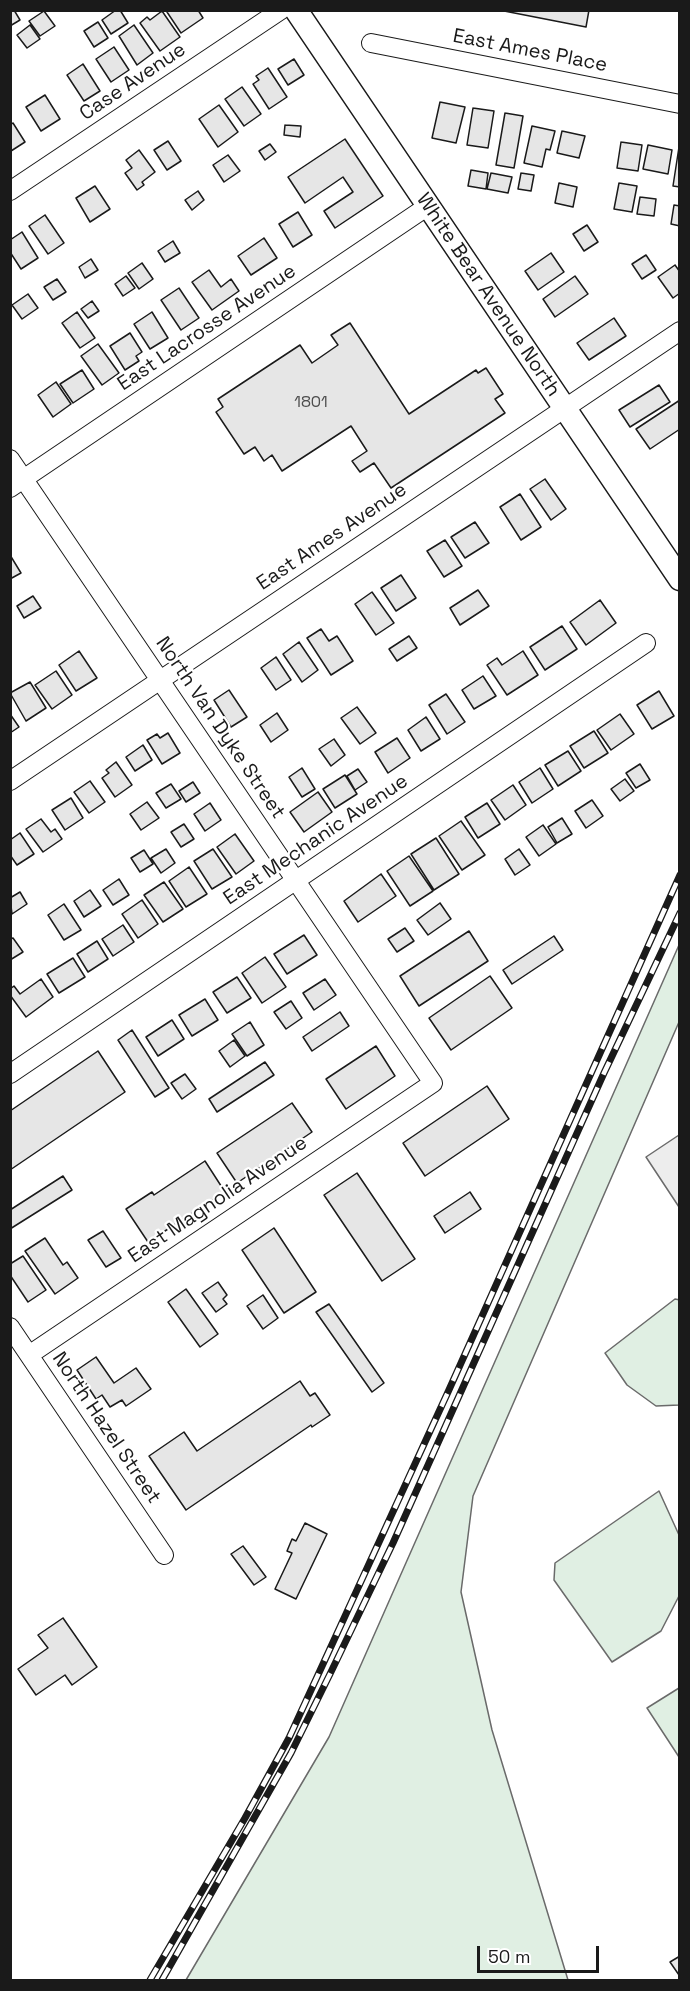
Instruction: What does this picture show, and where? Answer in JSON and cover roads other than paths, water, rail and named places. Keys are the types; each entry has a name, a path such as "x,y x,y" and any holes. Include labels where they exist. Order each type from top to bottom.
{"main road":[{"name":"White Bear Avenue North","path":"296,10 680,579"}],"street":[{"name":"Case Avenue","path":"10,191 281,10"},
{"name":"East Ames Place","path":"371,43 680,104"},
{"name":"East Lacrosse Avenue","path":"17,483 428,206"},
{"name":"East Ames Avenue","path":"10,781 680,331"},
{"name":"North Van Dyke Street","path":"10,459 17,483 160,680 433,1083"},
{"name":"East Mechanic Avenue","path":"10,1074 646,643"},
{"name":"East Magnolia Avenue","path":"29,1355 433,1083"},
{"name":"North Hazel Street","path":"10,1327 164,1555"}],"railway":[{"path":"150,1980 289,1738 448,1392 680,875"},
{"path":"162,1980 291,1753 330,1674 393,1543 604,1073 680,913"}]}
